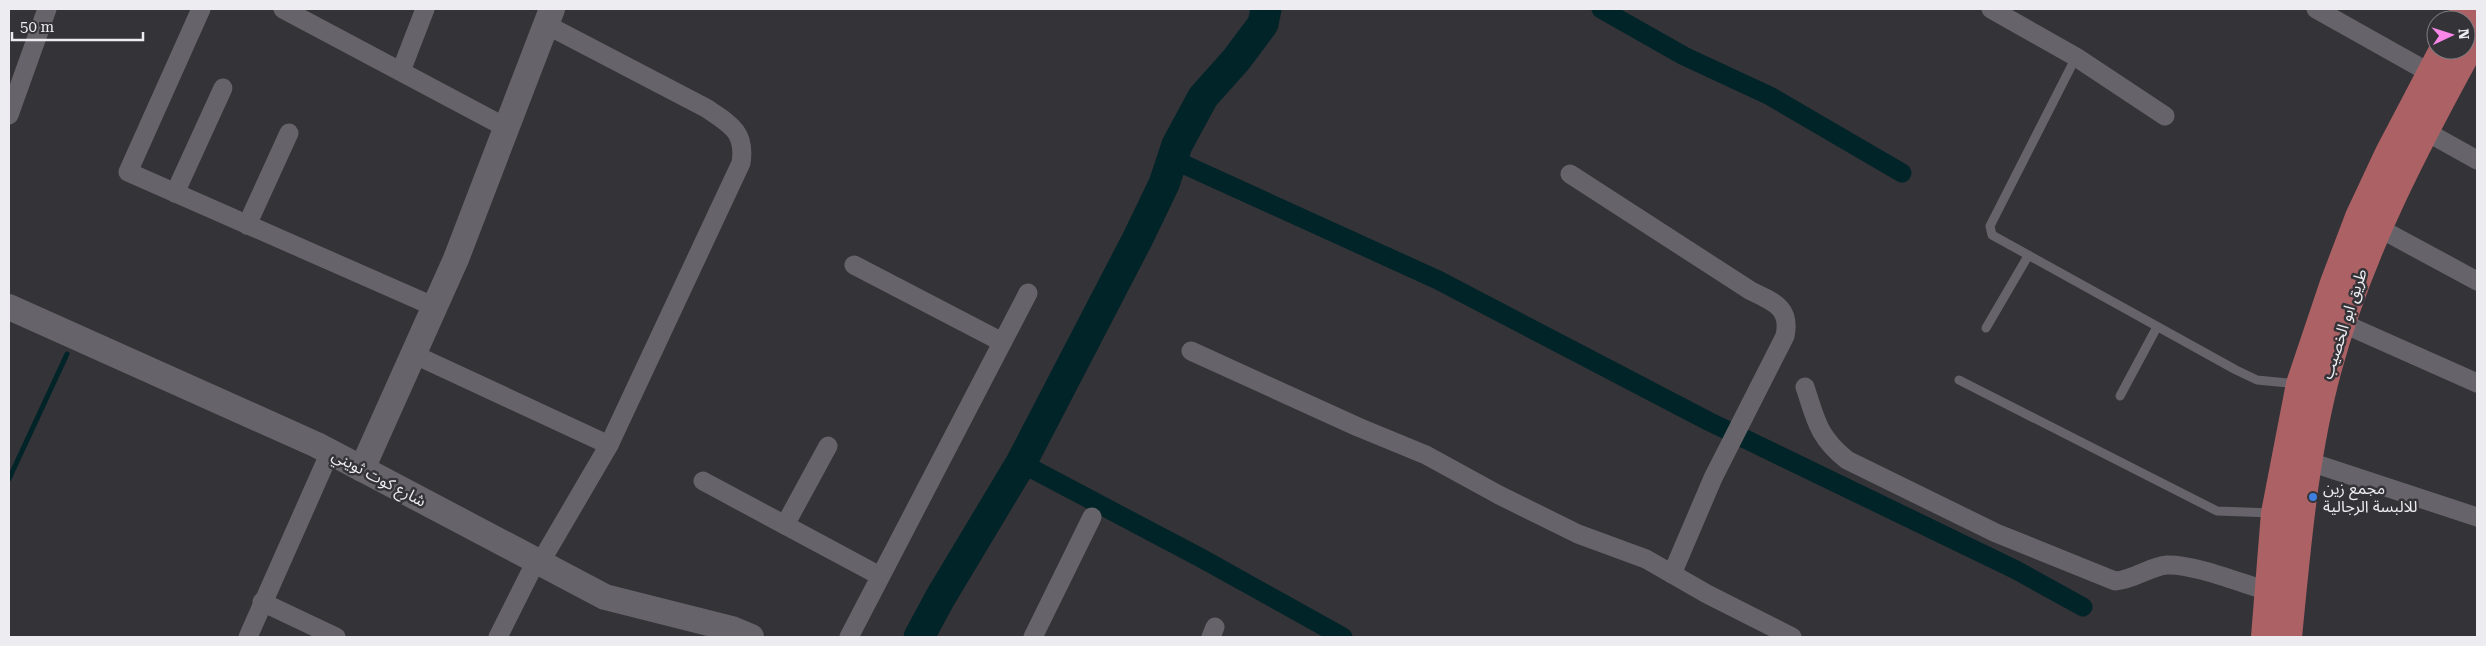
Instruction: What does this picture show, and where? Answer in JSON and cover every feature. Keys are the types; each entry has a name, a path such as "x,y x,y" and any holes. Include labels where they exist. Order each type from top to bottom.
{"main road":[{"path":"362,469 462,242 549,17"},
{"name":"طريق ابو الخصيب","path":"2265,637 2268,591 2283,555 2308,461 2326,377 2342,323 2378,228 2425,131 2477,34"},
{"name":"طريق ابو الخصيب","path":"2288,637 2283,555 2275,513 2300,384 2334,283 2360,217 2388,153 2437,60"},
{"name":"شارع كوت ثويني","path":"9,306 330,452 605,598 737,634"}],"street":[{"path":"9,115 48,9"},
{"path":"201,9 128,172 435,307"},
{"path":"401,71 425,9"},
{"path":"1991,9 2076,57 2165,116"},
{"path":"2316,9 2430,73"},
{"path":"288,10 505,127"},
{"path":"498,637 538,562 609,445 737,172 744,148 738,134 726,121 549,17"},
{"path":"175,193 223,88"},
{"path":"2425,131 2477,160"},
{"path":"247,225 289,133"},
{"path":"1570,174 1752,291 1774,302 1783,312 1788,323 1785,336 1713,478 1672,574"},
{"path":"2378,228 2477,281"},
{"path":"854,265 1002,342"},
{"path":"849,637 1028,293"},
{"path":"2342,323 2477,383"},
{"path":"1191,351 1358,427 1426,455 1499,495 1578,534 1646,560 1792,637"},
{"path":"413,354 609,445"},
{"path":"1805,387 1819,428 1830,446 1847,460 1996,533 2115,581 2127,580 2164,565 2181,565 2268,591"},
{"path":"785,525 828,446"},
{"path":"248,637 330,452"},
{"path":"2308,461 2477,517"},
{"path":"703,481 880,576"},
{"path":"1033,637 1092,516"},
{"path":"262,602 336,637"}],"lane":[{"path":"2076,57 1990,226 1992,235 1998,240 2257,380 2300,384"},
{"path":"1986,328 2028,256"},
{"path":"2120,396 2157,327"},
{"path":"1959,380 2217,511 2275,513"}],"waterway":[{"path":"919,637 940,598 1021,463 1138,238 1164,184 1177,145 1203,97 1236,60 1263,24 1266,9"},
{"path":"1601,9 1684,56 1770,96 1902,173"},
{"path":"1172,159 1438,280 1708,421 2016,570 2083,607"},
{"path":"9,479 67,354"},
{"path":"1021,463 1201,558 1343,637"}],"place":[{"name":"مجمع زين للالبسة الرجالية","path":"2313,497"}]}
